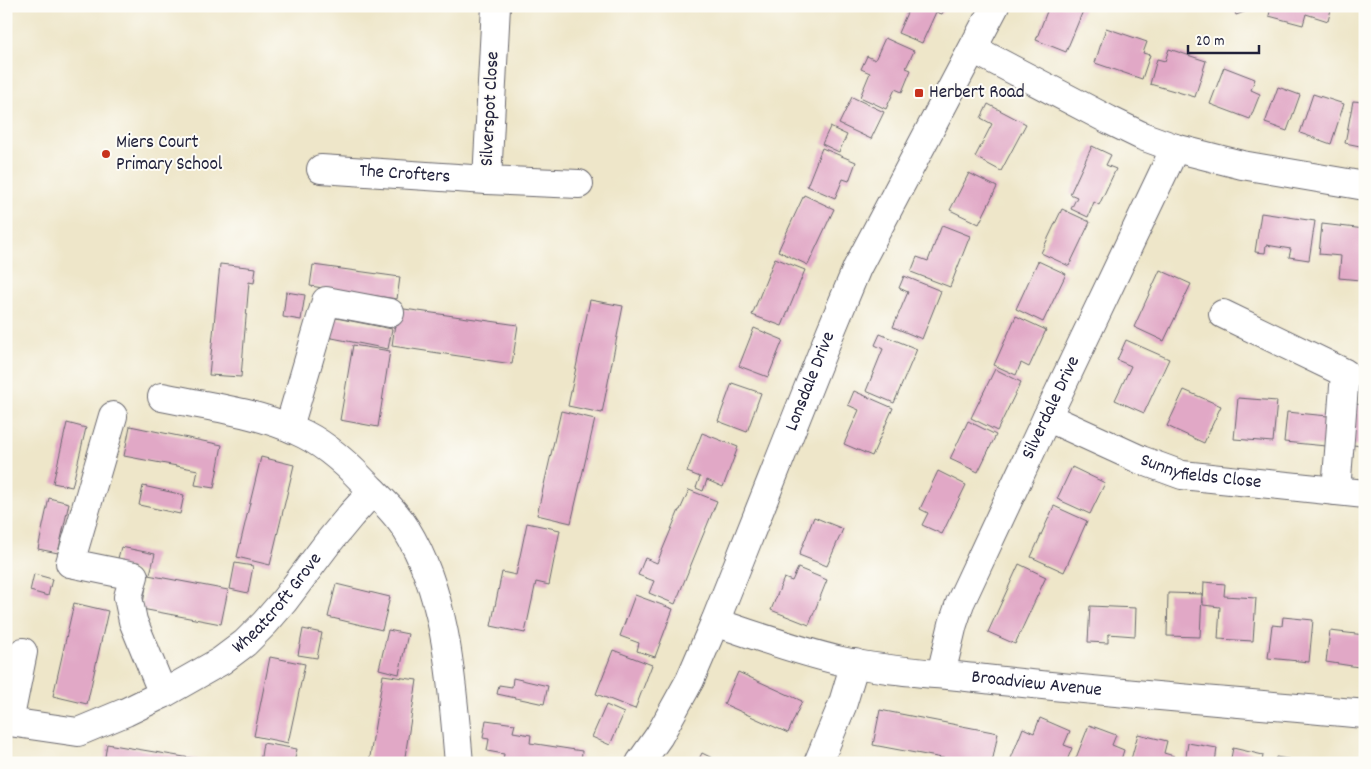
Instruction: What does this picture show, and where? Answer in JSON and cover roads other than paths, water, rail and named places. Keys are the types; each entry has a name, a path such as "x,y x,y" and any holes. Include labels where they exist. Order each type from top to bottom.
{"street":[{"name":"Silverspot Close","path":"496,6 487,180 579,184"},
{"name":"Lonsdale Drive","path":"640,763 659,736 690,680 858,268 995,6"},
{"path":"973,49 1108,120 1142,136 1175,148 1242,165 1365,186"},
{"name":"Silverdale Drive","path":"941,674 960,603 1175,148"},
{"name":"The Crofters","path":"321,169 487,180"},
{"path":"288,427 326,301 390,313"},
{"path":"1223,314 1345,373 1336,491"},
{"path":"162,397 236,412 288,427 316,441 332,452 390,509 405,528 423,565 435,599 452,685 460,763"},
{"path":"113,416 70,563 134,576 128,597 132,620 163,694"},
{"name":"Sunnyfields Close","path":"1047,417 1140,460 1182,475 1365,494"},
{"name":"Wheatcroft Grove","path":"23,652 9,722 78,732 126,712 163,694 213,665 245,642 284,601 327,544 373,491"},
{"name":"Broadview Avenue","path":"715,622 794,648 855,664 1034,685 1365,714"},
{"path":"818,763 842,706 855,664"}],"place":[{"name":"Herbert Road","path":"919,93"},
{"name":"Miers Court Primary School","path":"106,154"}]}
